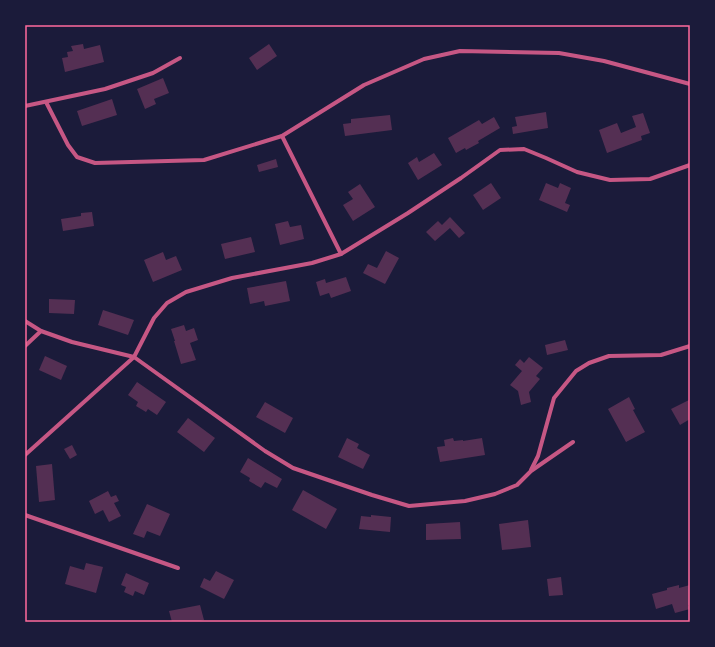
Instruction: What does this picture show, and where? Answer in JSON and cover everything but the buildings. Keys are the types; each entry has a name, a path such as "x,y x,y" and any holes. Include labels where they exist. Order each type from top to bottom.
{"street":[{"path":"46,102 68,145 77,157 95,163 204,160 282,136 364,85 424,59 460,51 559,53 604,61 690,84"},
{"path":"25,106 105,88 153,73 180,58"},
{"path":"282,136 341,254"},
{"path":"25,456 134,357 154,318 167,303 186,292 232,278 312,263 341,254 408,213 500,150 524,149 577,172 610,180 650,178 690,165"},
{"path":"25,321 41,331 72,342 134,357 265,450 294,468 372,496 409,506 465,501 495,494 517,485 531,471 573,442"},
{"path":"25,346 41,331"},
{"path":"531,471 538,456 554,398 576,371 589,363 609,356 661,355 690,346"},
{"path":"25,515 178,568"}]}
